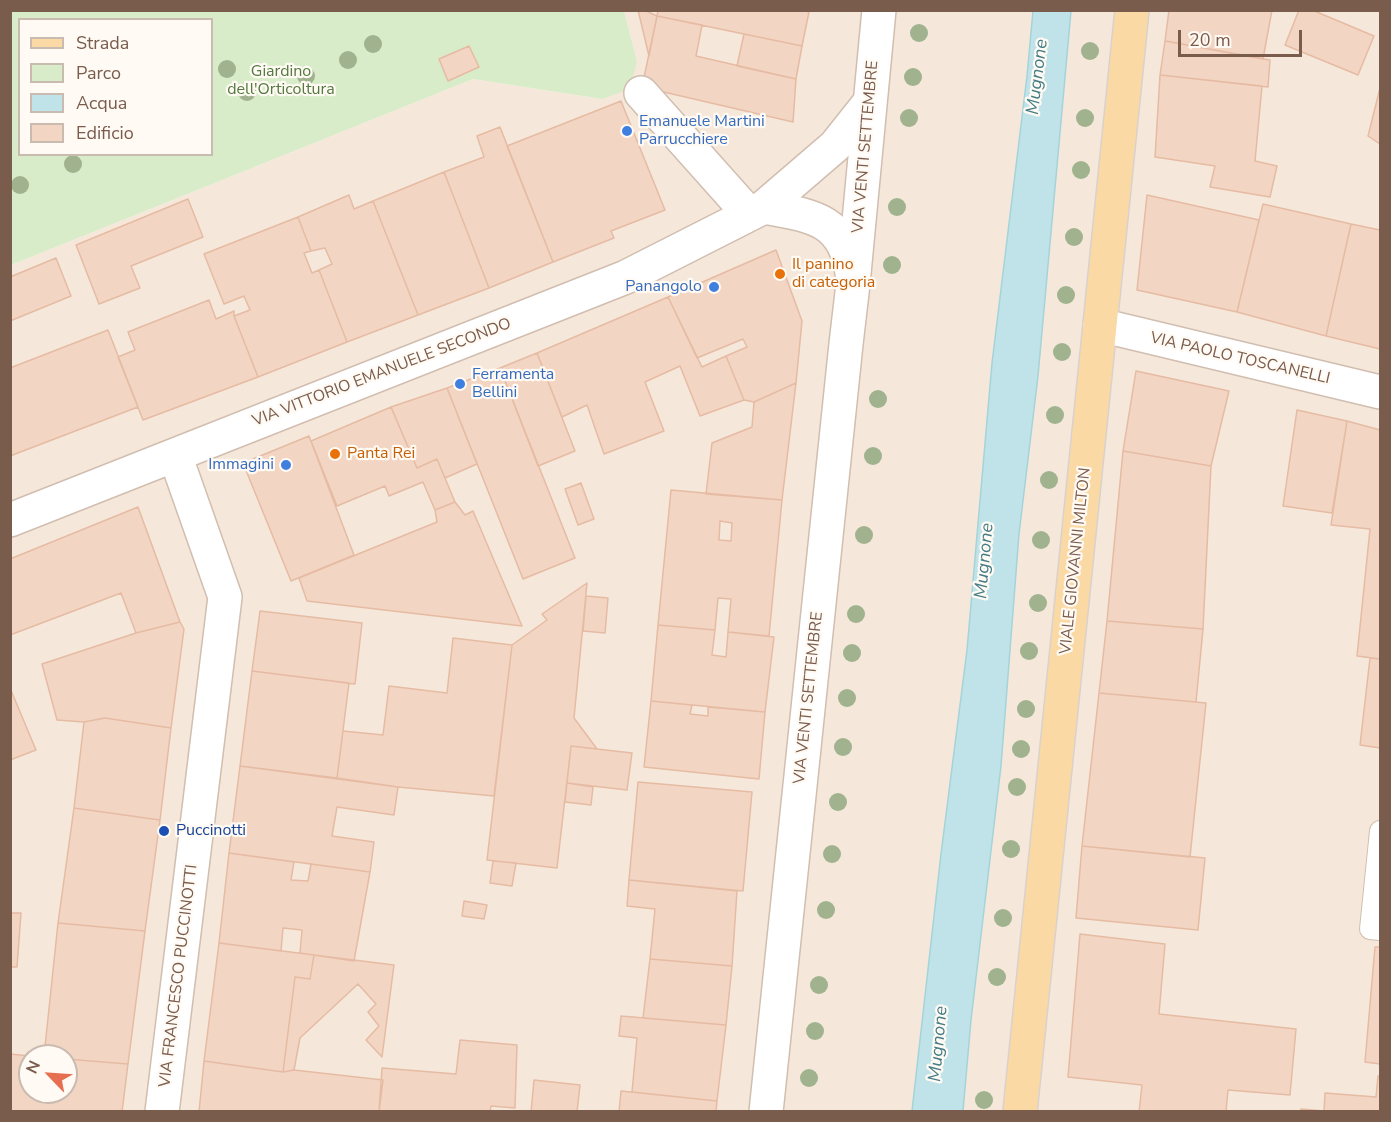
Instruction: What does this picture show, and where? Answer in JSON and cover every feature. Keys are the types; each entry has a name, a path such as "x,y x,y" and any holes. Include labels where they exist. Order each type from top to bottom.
{"main road":[{"name":"VIALE GIOVANNI MILTON","path":"1020,1112 1132,10"}],"street":[{"name":"VIA VENTI SETTEMBRE","path":"766,1112 853,284 879,10"},
{"path":"641,93 757,211"},
{"name":"VIA VITTORIO EMANUELE SECONDO","path":"10,520 626,277 757,211 836,146 870,102"},
{"name":"VIA VENTI SETTEMBRE","path":"757,211 810,217 834,230 842,240 850,258 853,284"},
{"name":"VIA PAOLO TOSCANELLI","path":"1100,325 1380,392"},
{"name":"VIA FRANCESCO PUCCINOTTI","path":"162,1112 225,597 175,455"}],"lane":[{"path":"1380,831 1370,929 1380,930"}],"shaded area":[{"path":"624,11 1380,11 1380,1111 11,1112 11,265 473,79 602,99 637,61"}],"green space":[{"name":"Giardino dell'Orticoltura","path":"11,11 624,11 637,61 630,89 602,99 473,79 11,265"}],"water":[{"name":"Mugnone","path":"1033,11 1071,11 1038,376 1019,534 1001,766 971,1020 963,1111 912,1111 967,650 992,363"}],"building":[{"path":"638,10 644,10 657,16 649,56"},
{"path":"658,10 802,10 809,12 802,46 657,16"},
{"path":"1169,10 1272,10 1263,59 1165,41"},
{"path":"1299,10 1312,10 1374,36 1358,75 1285,45"},
{"path":"657,16 702,25 696,56 796,79 793,122 642,87"},
{"path":"744,34 802,46 796,79 737,66"},
{"path":"1165,41 1270,60 1268,87 1160,75"},
{"path":"469,46 479,67 448,81 439,59"},
{"path":"1160,75 1262,86 1255,161 1277,166 1270,197 1210,187 1215,166 1155,157"},
{"path":"1380,88 1380,144 1368,136"},
{"path":"621,101 665,210 611,231 614,238 553,262 507,146"},
{"path":"500,127 553,262 489,288 444,172 484,157 477,136"},
{"path":"444,172 489,288 418,315 373,201"},
{"path":"349,195 354,209 373,201 418,315 347,342 319,270 332,264 325,248 311,251 298,217"},
{"path":"1147,195 1259,220 1237,312 1137,290"},
{"path":"188,199 203,237 131,266 140,288 99,304 76,245"},
{"path":"1263,204 1351,224 1326,336 1237,312"},
{"path":"298,217 311,251 304,253 312,273 319,270 347,342 258,377 234,316 250,310 244,296 224,304 204,254"},
{"path":"1351,224 1380,230 1380,349 1326,336"},
{"path":"776,250 802,321 796,383 754,402 744,400 726,356 747,347 743,339 697,358 668,297"},
{"path":"56,258 71,296 10,321 10,277"},
{"path":"668,297 702,367 726,356 744,400 700,416 680,366 645,382 664,431 604,454 587,405 562,417 537,353"},
{"path":"209,300 216,319 234,311 258,377 143,420 118,357 135,350 128,332"},
{"path":"108,330 138,407 10,456 10,368"},
{"path":"537,353 575,451 538,466 500,368"},
{"path":"500,368 575,558 523,579 447,388"},
{"path":"1136,371 1229,391 1211,466 1123,451"},
{"path":"796,383 782,500 706,494 712,443 752,427 754,402"},
{"path":"447,388 477,464 445,478 437,459 417,468 391,407"},
{"path":"391,407 417,468 437,459 455,502 435,510 423,482 389,496 385,486 337,506 311,441"},
{"path":"1297,410 1347,421 1332,513 1283,506"},
{"path":"1347,421 1380,430 1380,659 1357,656 1370,529 1331,525"},
{"path":"309,436 354,555 291,581 243,463"},
{"path":"1123,451 1211,466 1203,629 1107,621"},
{"path":"581,483 594,519 578,525 565,489"},
{"path":"671,490 782,500 769,636 728,632 731,599 718,598 715,630 658,625","holes":["720,521 732,523 731,541 719,540"]},
{"path":"455,502 465,515 473,511 522,626 307,601 299,578 437,522 435,510"},
{"path":"138,507 180,622 136,633 121,593 10,635 10,559"},
{"path":"587,583 574,718 597,749 571,746 557,868 487,860 512,645 547,620 542,614"},
{"path":"586,596 608,598 605,633 583,631"},
{"path":"260,611 362,623 355,684 252,671"},
{"path":"1107,621 1203,629 1196,702 1099,693"},
{"path":"180,622 184,629 171,728 105,718 84,722 57,720 42,664 136,633"},
{"path":"658,625 715,630 712,655 726,657 728,632 774,637 765,712 651,701"},
{"path":"453,638 512,645 494,796 398,787 337,778 343,731 383,735 389,686 447,693"},
{"path":"1370,658 1380,659 1380,748 1360,745"},
{"path":"252,671 349,683 337,778 240,766"},
{"path":"10,688 36,750 10,760"},
{"path":"1099,693 1206,703 1190,857 1082,846"},
{"path":"651,701 692,705 690,714 708,716 708,707 765,712 759,779 644,767"},
{"path":"105,718 171,728 160,820 74,808 84,722"},
{"path":"571,746 632,753 627,790 567,783"},
{"path":"240,766 398,787 394,815 337,807 332,836 374,842 370,872 229,853"},
{"path":"638,782 752,792 743,891 629,880"},
{"path":"567,783 593,787 591,805 565,802"},
{"path":"74,808 160,820 145,931 58,923"},
{"path":"1082,846 1205,858 1198,930 1076,918"},
{"path":"229,853 294,862 291,880 308,881 311,864 370,872 354,961 300,953 302,930 283,928 281,951 219,943"},
{"path":"493,861 516,863 512,886 490,883"},
{"path":"629,880 737,891 732,966 650,959 655,909 627,906"},
{"path":"464,901 487,905 484,919 462,916"},
{"path":"10,913 21,913 17,967 10,967"},
{"path":"58,923 145,931 128,1064 78,1060 78,1044 45,1044"},
{"path":"1080,934 1165,944 1159,1014 1296,1029 1290,1095 1228,1090 1226,1112 1139,1112 1142,1085 1068,1077"},
{"path":"219,943 314,955 310,979 295,977 283,1072 204,1061"},
{"path":"1375,947 1380,947 1380,1064 1365,1062"},
{"path":"314,955 394,965 382,1057 366,1040 379,1026 368,1012 376,1004 358,984 300,1038 294,1070 283,1072 295,977 310,979"},
{"path":"650,959 732,966 726,1025 643,1018"},
{"path":"621,1016 726,1025 717,1101 632,1092 637,1038 619,1036"},
{"path":"460,1040 517,1045 515,1108 491,1106 490,1112 379,1112 382,1068 456,1074"},
{"path":"10,1054 18,1055 18,1104 78,1104 78,1060 128,1064 122,1112 10,1112"},
{"path":"204,1061 283,1072 294,1070 383,1080 379,1112 199,1112"},
{"path":"1378,1076 1380,1076 1380,1112 1300,1112 1301,1109 1324,1111 1325,1093 1376,1097"},
{"path":"534,1080 580,1085 577,1112 531,1112"},
{"path":"621,1091 717,1101 716,1112 619,1112"}],"place":[{"name":"Emanuele Martini Parrucchiere","path":"627,131"},
{"name":"Il panino di categoria","path":"780,274"},
{"name":"Panangolo","path":"714,287"},
{"name":"Ferramenta Bellini","path":"460,384"},
{"name":"Panta Rei","path":"335,454"},
{"name":"Immagini","path":"286,465"},
{"name":"Puccinotti","path":"164,831"}]}
